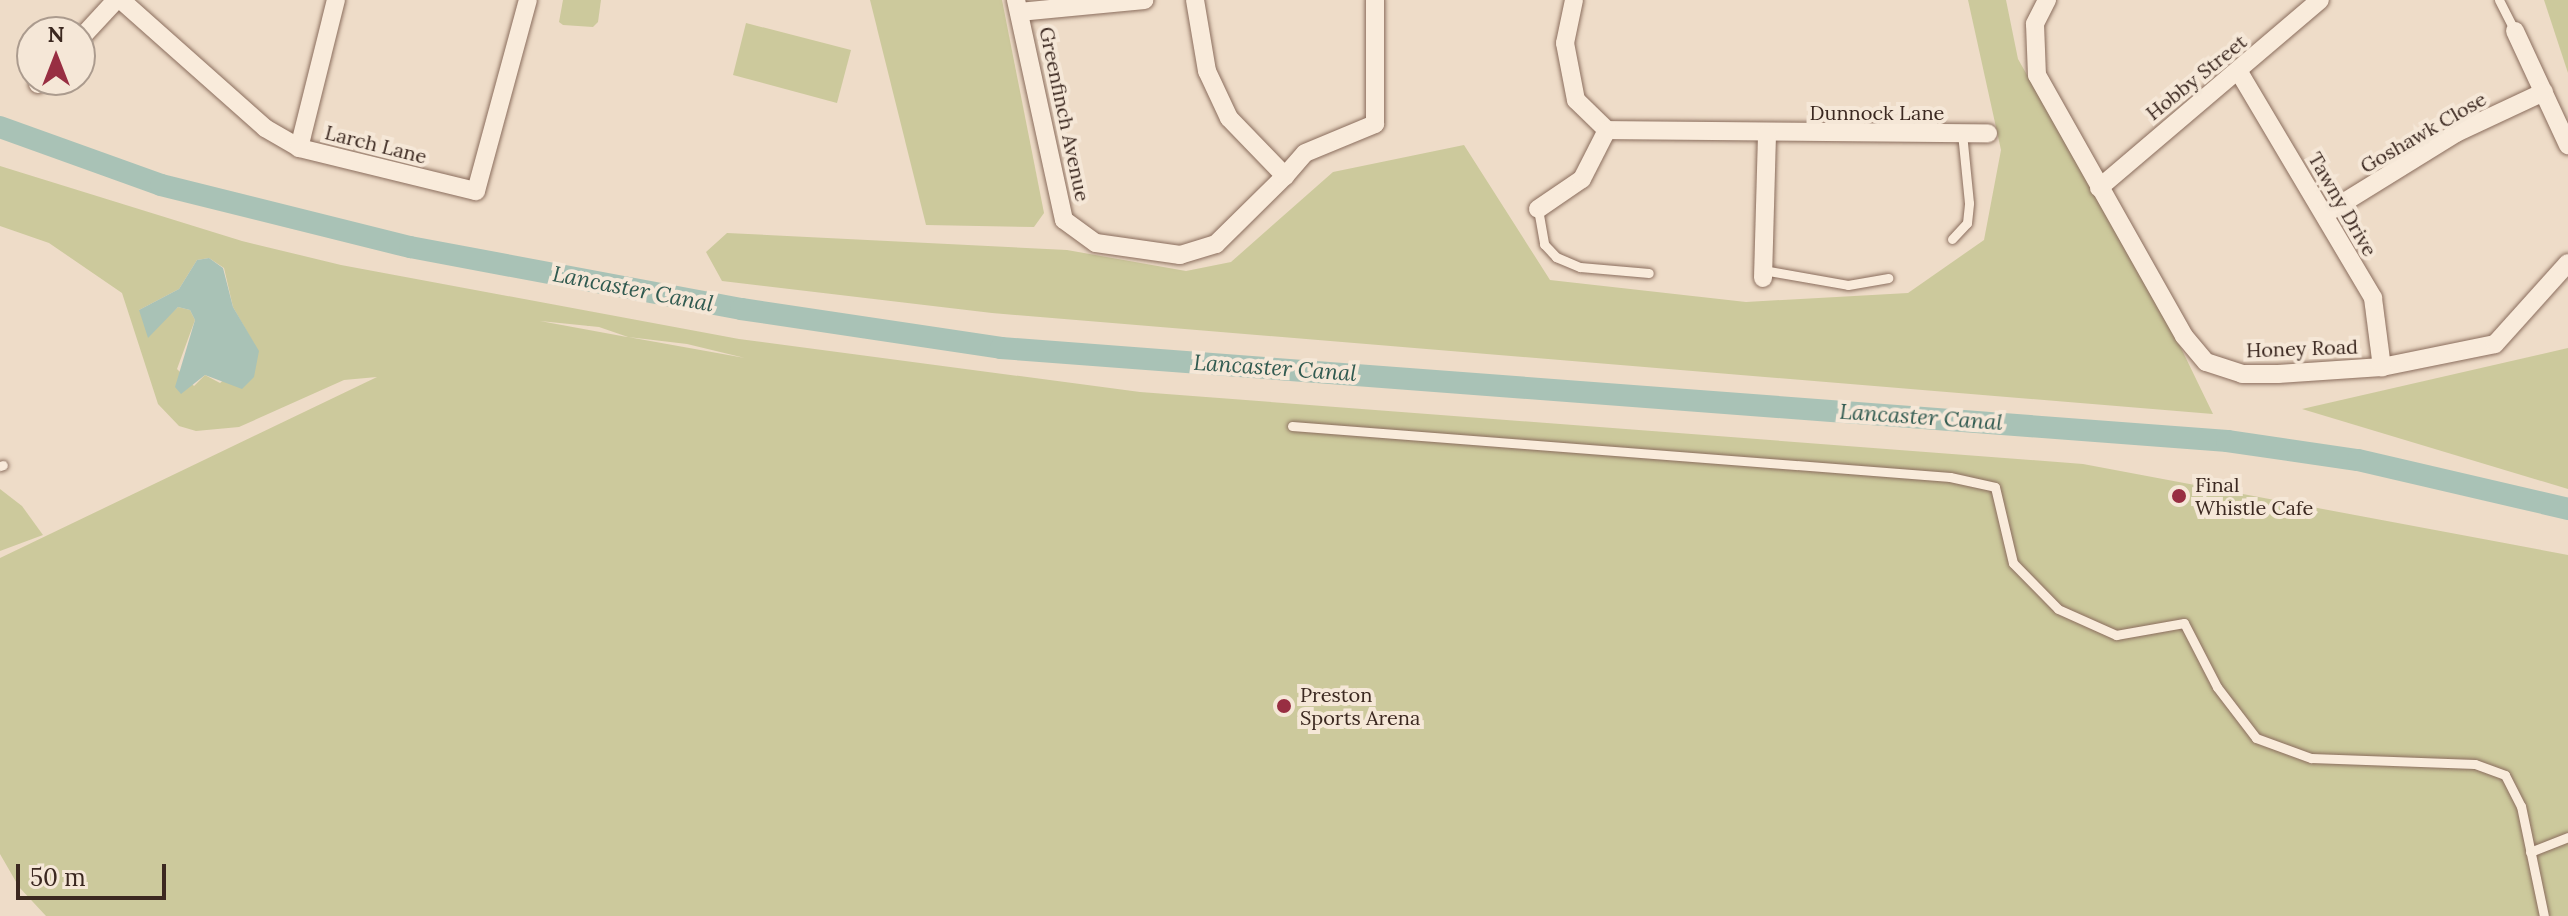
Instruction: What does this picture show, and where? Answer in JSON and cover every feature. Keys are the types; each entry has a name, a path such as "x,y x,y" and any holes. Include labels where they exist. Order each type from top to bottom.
{"street":[{"name":"Larch Lane","path":"96,23 119,0 265,128 299,148 476,191 528,0"},
{"path":"299,148 336,0"},
{"path":"1018,6 1144,0"},
{"path":"1195,0 1207,71 1229,118 1285,176"},
{"name":"Greenfinch Avenue","path":"1018,6 1064,220 1096,243 1180,255 1216,244 1305,153 1375,124 1375,0"},
{"path":"1538,209 1582,179 1607,130 1576,100 1565,43 1574,0"},
{"name":"Honey Road","path":"2047,0 2035,24 2037,75 2184,336 2206,362 2242,374 2382,367 2495,344 2568,263"},
{"name":"Hobby Street","path":"2099,188 2320,0"},
{"path":"2515,31 2568,145"},
{"name":"Tawny Drive","path":"2239,72 2373,298 2382,367"},
{"name":"Goshawk Close","path":"2325,214 2456,133 2544,92"},
{"name":"Dunnock Lane","path":"1607,130 1767,134 1988,133"},
{"path":"1763,274 1767,134"}],"lane":[{"path":"2499,0 2515,31"},
{"path":"1952,239 1967,223 1969,203 1962,133"},
{"path":"1538,209 1544,244 1556,257 1580,267 1649,273"},
{"path":"1763,274 1848,285 1888,278"},
{"path":"1292,426 1950,477 1995,487 2013,563 2058,609 2116,635 2184,623 2217,687 2256,738 2311,758 2475,764 2505,775 2521,806 2544,916"},
{"path":"2530,852 2568,837"}],"shaded area":[{"path":"563,0 601,0 598,22 593,27 563,25 559,22"},
{"path":"870,0 1002,0 1044,213 1034,227 926,225"},
{"path":"1968,0 2006,0 2018,59 2181,348 2213,414 992,313 722,281 706,252 727,233 1067,250 1186,271 1231,262 1333,172 1464,145 1550,280 1746,302 1908,293 1984,240 2001,150"},
{"path":"2544,0 2568,0 2568,73"},
{"path":"746,23 851,50 837,103 733,75"},
{"name":"Preston Sports Arena","path":"0,166 242,241 341,265 739,339 1140,392 2083,464 2568,555 2568,916 46,916 19,887 0,854 0,558 377,377 344,380 239,427 196,431 179,426 158,404 122,293 49,243 0,226","holes":["209,258 224,268 233,307 258,351 220,383 205,375 194,386 177,369 195,320 190,310 178,307 168,316 139,310 179,289 197,260","540,321 599,327 628,337","628,337 687,344 745,358"]},
{"path":"209,258 223,268 233,307 259,351 254,377 242,389 205,375 181,394 175,387 195,320 190,310 178,307 148,338 139,310 179,289 197,260"},
{"path":"2568,348 2568,489 2302,409"},
{"path":"0,489 22,506 43,535 0,551"}],"waterway":[{"name":"Lancaster Canal","path":"0,127 161,185 410,247 741,309 1001,348 2227,441 2358,460 2568,509"}],"place":[{"name":"Final Whistle Cafe","path":"2179,496"},
{"name":"Preston Sports Arena","path":"1284,706"}]}
